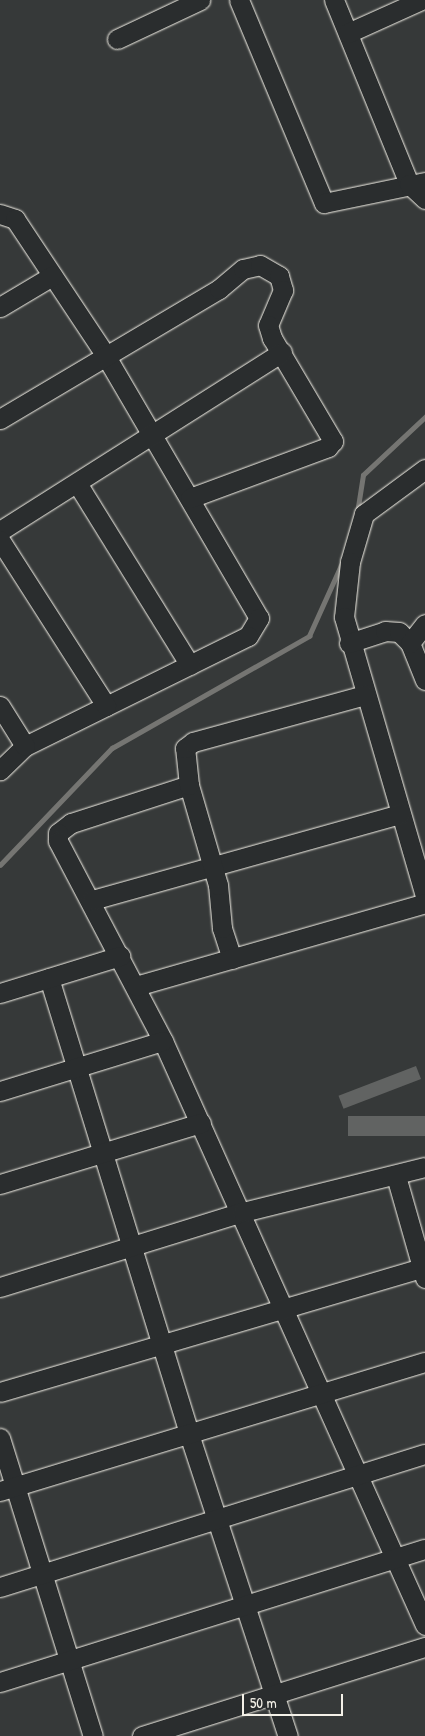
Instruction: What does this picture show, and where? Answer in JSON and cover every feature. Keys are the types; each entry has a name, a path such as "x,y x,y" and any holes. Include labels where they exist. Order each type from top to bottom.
{"street":[{"path":"117,39 200,0"},
{"path":"239,0 324,203 417,183"},
{"path":"334,0 425,199"},
{"path":"348,33 421,0"},
{"path":"0,214 15,219 104,353 259,618 248,636 25,746 0,770"},
{"path":"0,419 104,353 219,289 253,264 279,276 283,290 268,325 333,441 328,447 190,498"},
{"path":"0,307 52,276"},
{"path":"0,531 282,352"},
{"path":"425,469 364,514 345,588 344,617 350,644 425,895"},
{"path":"76,483 190,665"},
{"path":"0,540 106,706"},
{"path":"410,644 425,624"},
{"path":"350,644 385,631 399,632 410,644 425,680"},
{"path":"232,959 212,866 189,785 184,758 185,748 193,742 365,695"},
{"path":"0,706 25,746"},
{"path":"189,785 71,823 58,833 163,1041 243,1212 320,1395 425,1625"},
{"path":"92,900 400,814"},
{"path":"136,986 425,903"},
{"path":"0,994 120,956"},
{"path":"49,978 189,1434 288,1736"},
{"path":"0,1091 163,1041"},
{"path":"0,1184 201,1123"},
{"path":"0,1287 132,1248 243,1212 396,1176 425,1167"},
{"path":"0,1392 162,1345 282,1306 424,1271 396,1176"},
{"path":"8,1489 425,1362"},
{"path":"0,1438 8,1489 44,1574 68,1661 93,1736"},
{"path":"0,1587 357,1473 425,1454"},
{"path":"0,1682 245,1603 425,1549"},
{"path":"142,1736 274,1692 425,1647"}],"building":[{"path":"416,1066 421,1079 344,1109 339,1096"},
{"path":"348,1116 425,1116 425,1136 348,1136"}],"waterway":[{"path":"357,513 363,475 425,417"},
{"path":"0,865 112,748 309,636 342,563"}]}
